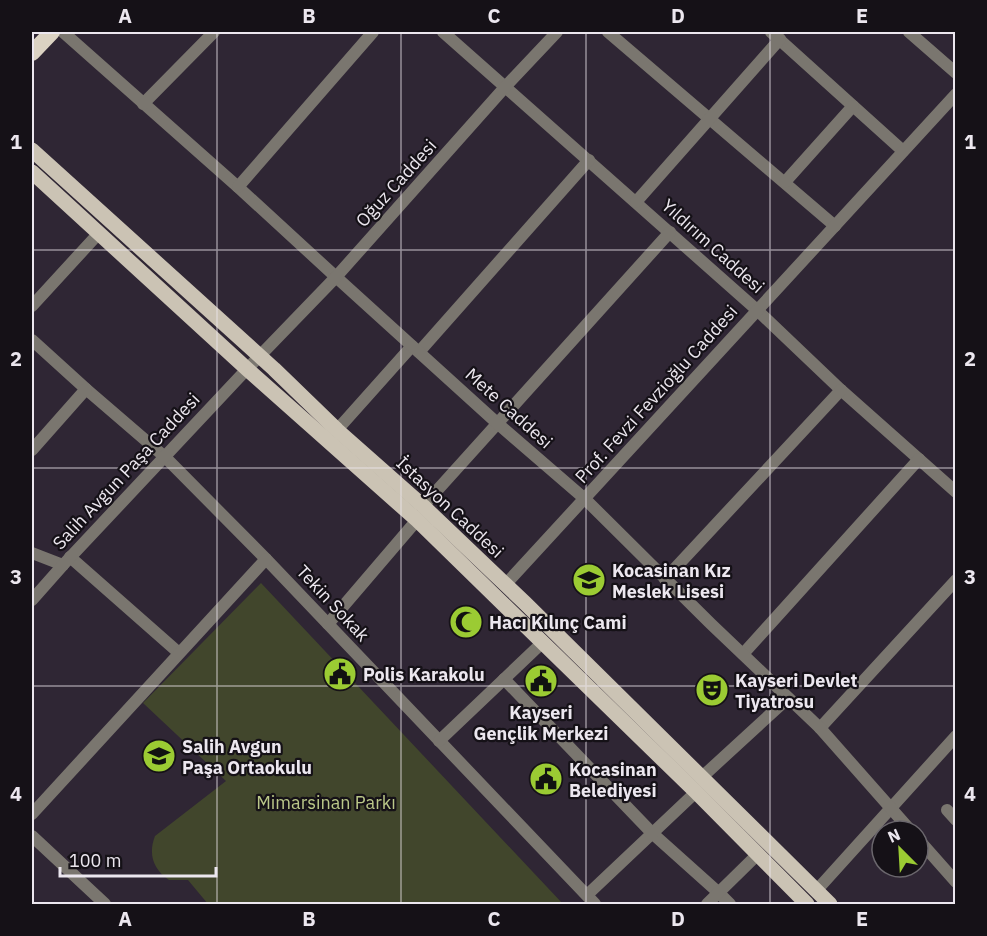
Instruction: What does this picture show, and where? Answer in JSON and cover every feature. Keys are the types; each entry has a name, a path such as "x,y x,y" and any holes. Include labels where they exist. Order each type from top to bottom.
{"highway":[{"path":"32,52 52,32"}],"main road":[{"name":"İstasyon Caddesi","path":"32,150 260,356 337,430 543,642 807,904"},
{"name":"İstasyon Caddesi","path":"32,172 247,369 505,585 830,904"}],"street":[{"name":"Mete Caddesi","path":"63,32 497,423 585,499 820,728 901,819"},
{"path":"143,104 214,32"},
{"path":"237,187 373,32"},
{"name":"Yıldırım Caddesi","path":"443,32 757,310 841,390 956,492"},
{"name":"Oğuz Caddesi","path":"260,356 336,277 557,32"},
{"path":"608,32 835,226"},
{"path":"909,32 956,73"},
{"path":"636,202 710,119 773,34 903,151"},
{"name":"Prof. Fevzi Fevzioğlu Caddesi","path":"505,585 956,94"},
{"path":"785,182 853,106"},
{"path":"337,430 416,349 589,160"},
{"path":"328,624 497,423 670,232"},
{"path":"32,306 99,233"},
{"name":"Tekin Sokak","path":"32,340 165,457 266,559 591,900"},
{"name":"Salih Avgun Paşa Caddesi","path":"32,600 260,356"},
{"path":"32,450 86,389"},
{"path":"665,579 841,390"},
{"path":"742,654 919,459"},
{"path":"32,553 66,561 179,653"},
{"path":"32,814 266,559"},
{"path":"820,728 956,580"},
{"path":"439,741 543,642"},
{"path":"504,679 652,833 730,904"},
{"path":"702,777 788,698"},
{"path":"816,891 956,736"},
{"path":"591,900 652,833 696,792"},
{"path":"946,810 956,820"},
{"path":"32,836 96,902"},
{"path":"930,853 956,882"},
{"path":"707,904 758,854"}],"green space":[{"name":"Mimarsinan Parkı","path":"261,583 563,904 208,904 188,880 169,880 159,871 152,855 155,836 226,781 143,703"}],"place":[{"name":"Kocasinan Kız Meslek Lisesi","path":"589,580"},
{"name":"Hacı Kılınç Cami","path":"466,622"},
{"name":"Polis Karakolu","path":"340,674"},
{"name":"Kayseri Gençlik Merkezi","path":"541,681"},
{"name":"Kayseri Devlet Tiyatrosu","path":"712,690"},
{"name":"Salih Avgun Paşa Ortaokulu","path":"159,756"},
{"name":"Kocasinan Belediyesi","path":"546,779"}]}
